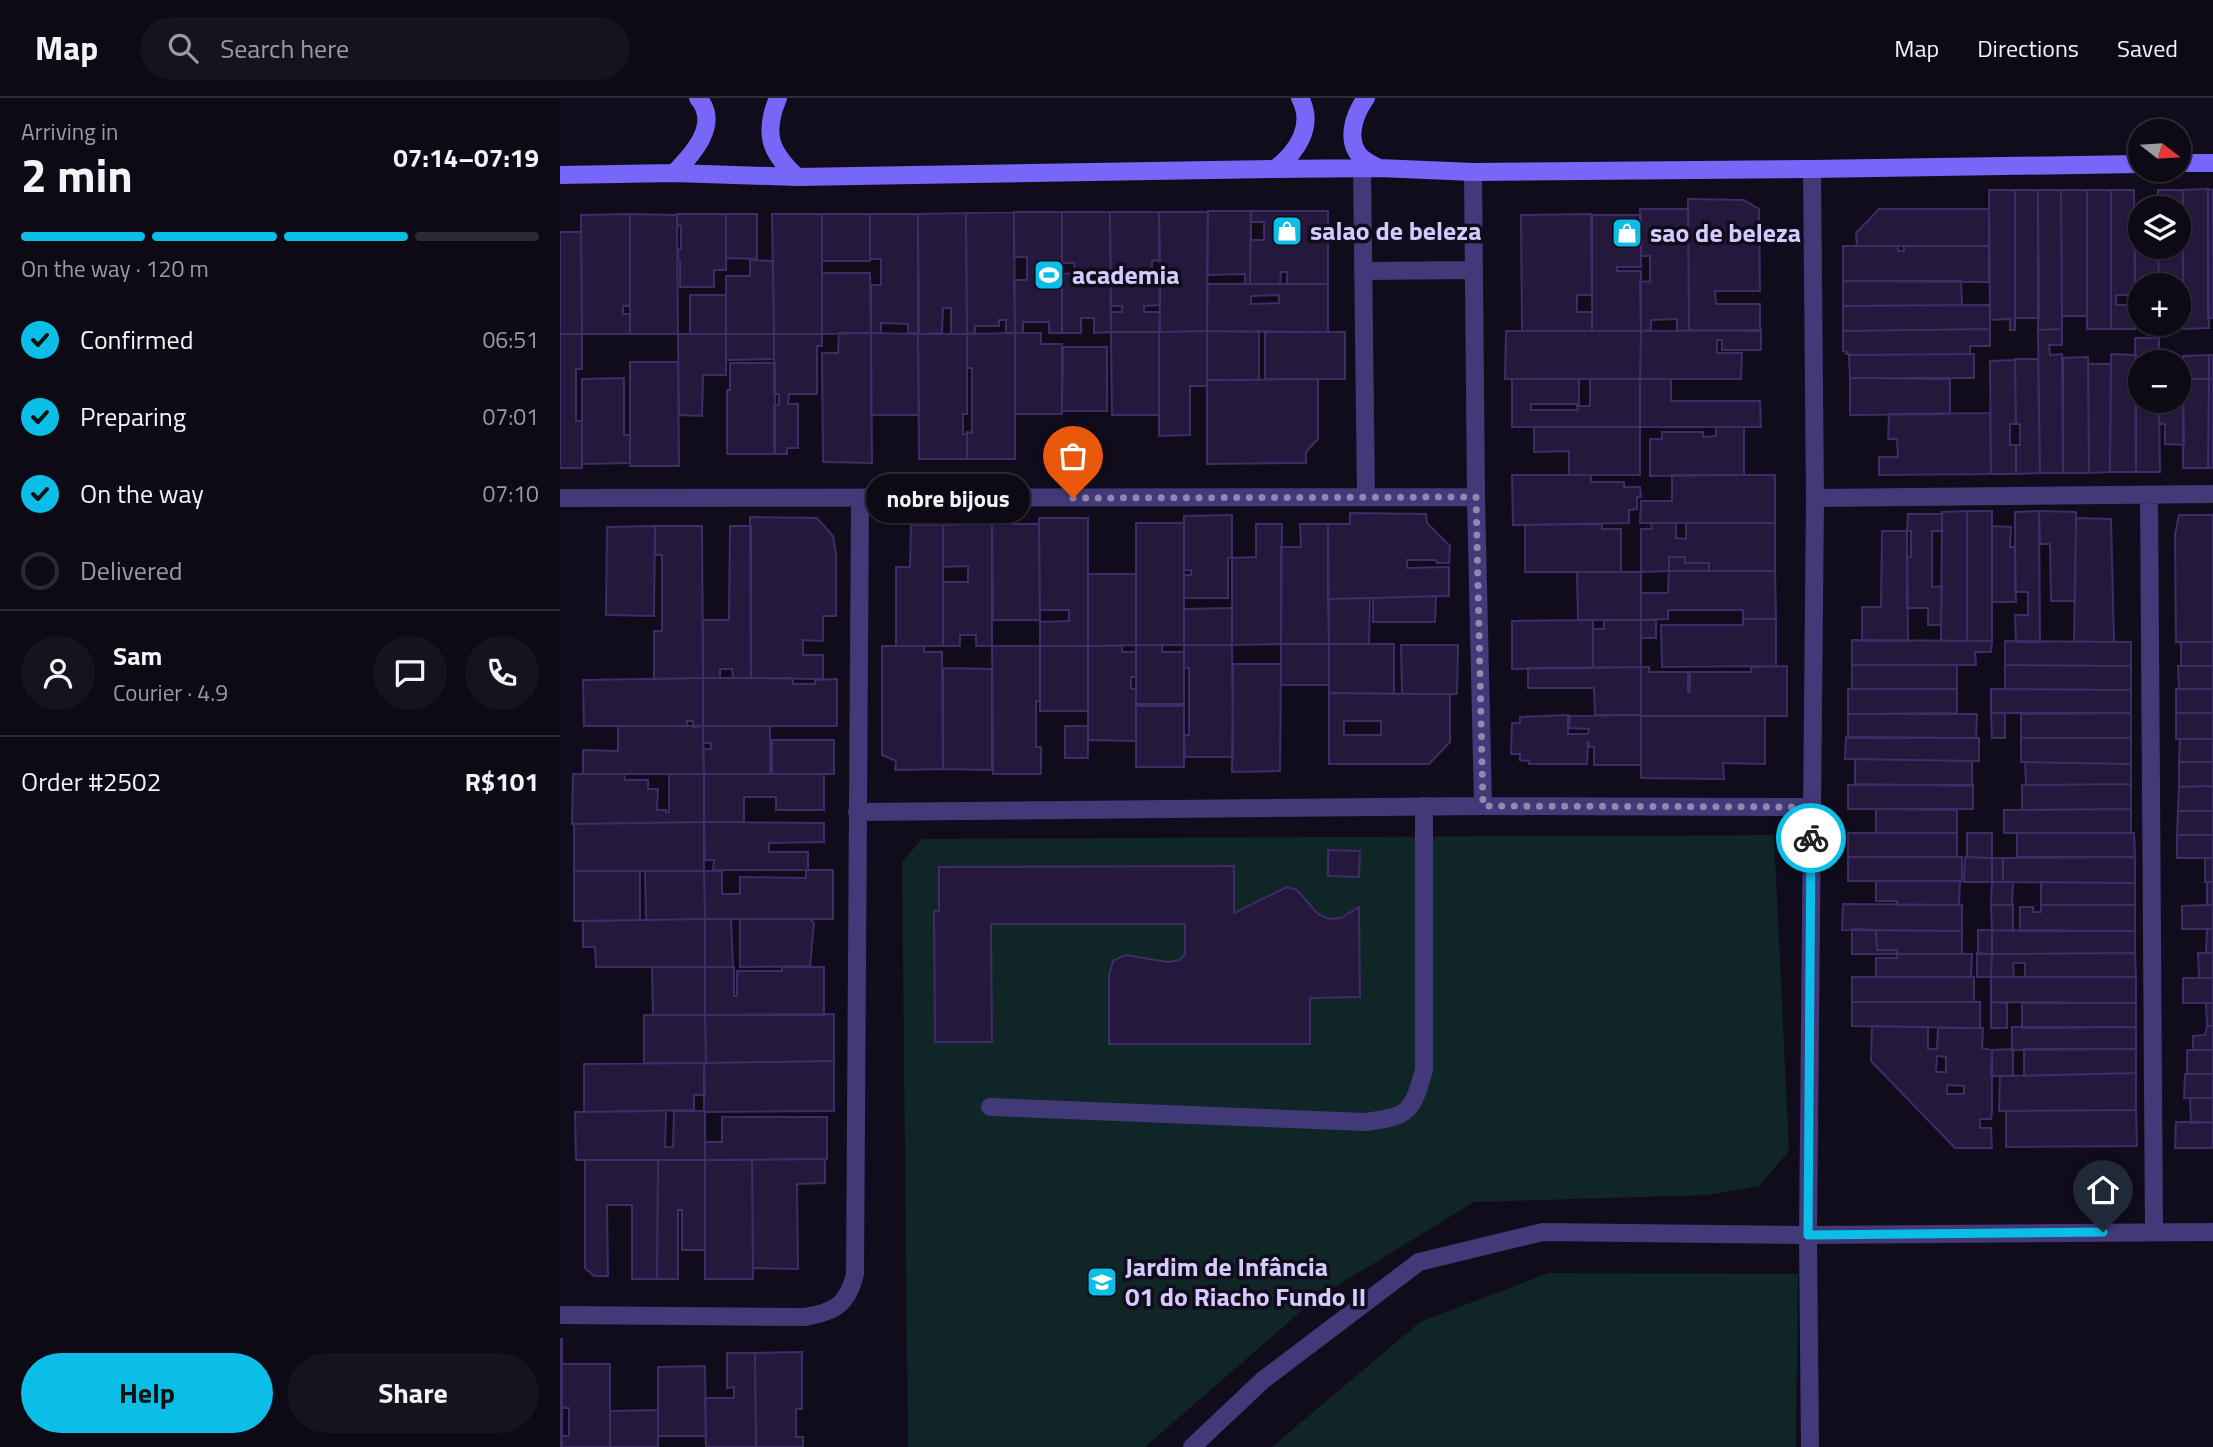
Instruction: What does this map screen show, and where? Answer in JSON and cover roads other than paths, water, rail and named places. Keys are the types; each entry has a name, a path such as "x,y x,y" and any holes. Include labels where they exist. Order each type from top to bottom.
{"main road":[{"path":"674,173 691,156 705,131 706,119 698,98"},
{"path":"778,98 771,124 771,146 781,162 797,177"},
{"path":"1275,169 1299,145 1306,123 1300,98"},
{"path":"1366,98 1352,124 1359,155 1370,169"},
{"path":"2191,163 2213,163"},
{"path":"560,175 674,173 797,177 1275,169 1474,172 2128,164"}],"street":[{"path":"1366,496 1364,271 1370,169"},
{"path":"1810,1447 1808,1235 1815,498 1812,169"},
{"path":"1474,172 1476,497 1483,806"},
{"path":"1364,271 1474,270"},
{"path":"1815,498 2213,494"},
{"path":"2149,495 2154,1232"},
{"path":"560,498 1476,497"},
{"path":"560,1315 805,1317 828,1313 842,1302 852,1287 855,1274 860,499"},
{"path":"857,812 1424,806 1811,807"},
{"path":"990,1107 1366,1122 1397,1118 1415,1101 1424,1070 1424,806"},
{"path":"1192,1447 1263,1380 1419,1262 1543,1232 1808,1235 2213,1232"}],"place":[{"name":"salao de beleza","path":"1287,231"},
{"name":"sao de beleza","path":"1627,233"},
{"name":"academia","path":"1049,275"},
{"name":"nobre bijous","path":"1073,498"},
{"name":"Jardim de Infância 01 do Riacho Fundo II","path":"1102,1282"}]}
